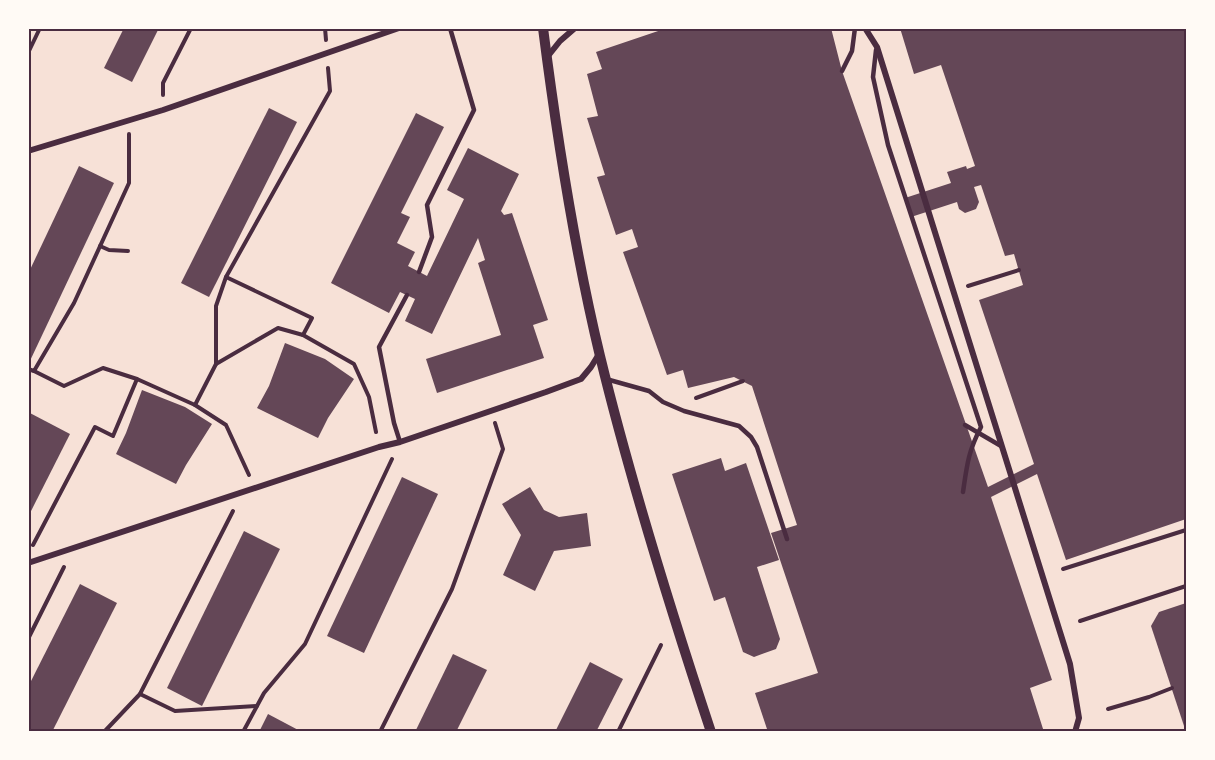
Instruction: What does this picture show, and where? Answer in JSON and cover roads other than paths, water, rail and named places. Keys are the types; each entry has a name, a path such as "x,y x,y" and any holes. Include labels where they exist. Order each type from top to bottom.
{"street":[{"path":"28,151 129,122 399,28"},
{"path":"543,28 572,213 600,354 644,520 711,732"},
{"path":"547,57 575,28"},
{"path":"865,28 877,47 1070,664 1079,718 1075,732"},
{"path":"28,563 400,442 580,379 600,354"}],"lane":[{"path":"419,272 432,237 427,205 474,110 450,28"},
{"path":"842,71 852,51 855,28"},
{"path":"877,47 873,77 888,145 981,427 968,457 963,492"},
{"path":"400,442 379,347 407,296"},
{"path":"606,379 649,392 663,402 684,411 739,426 751,436 757,447 787,539"},
{"path":"965,425 1001,446"}]}
